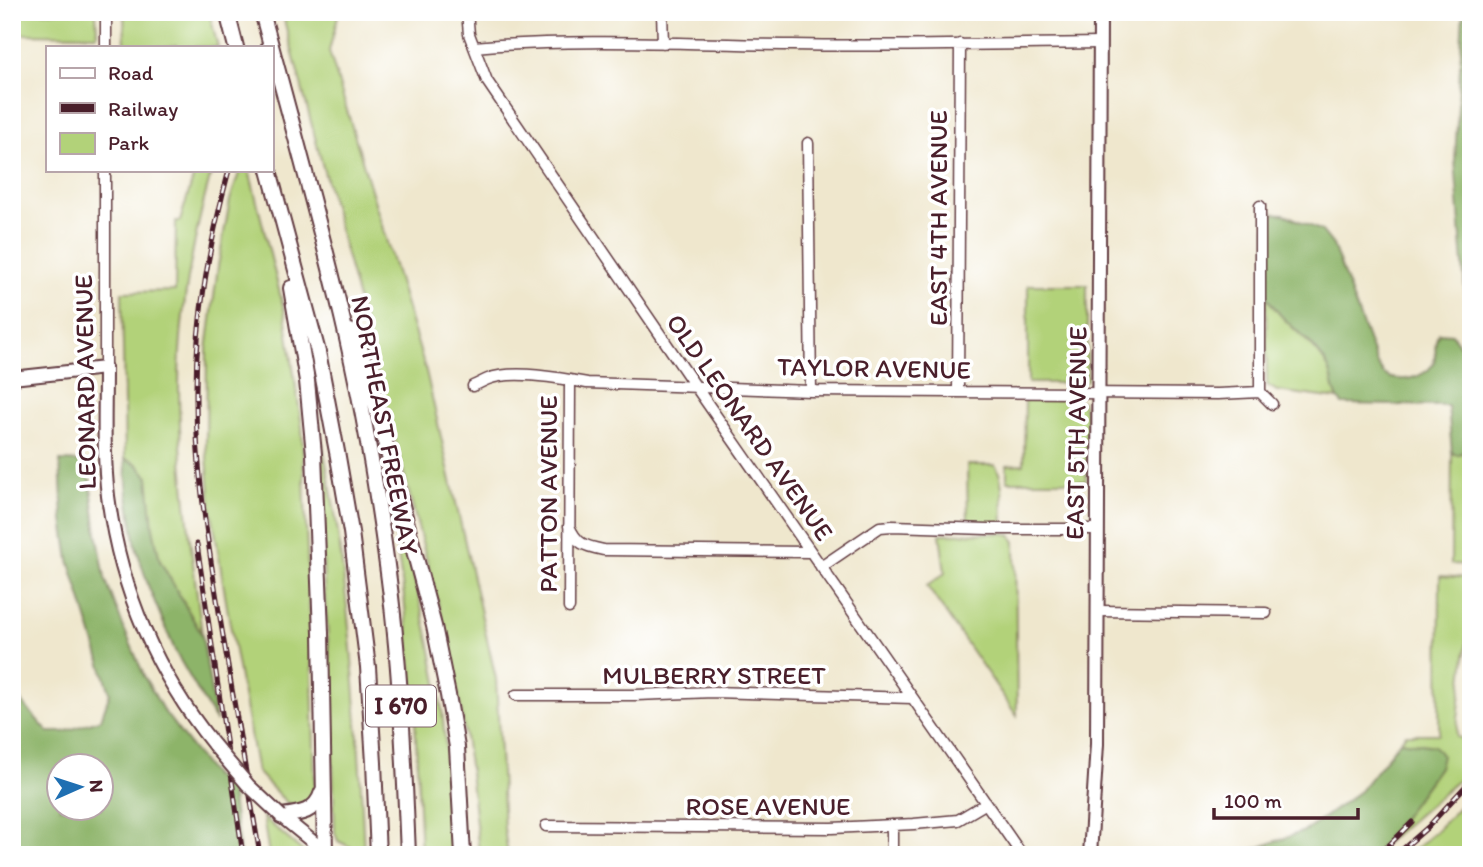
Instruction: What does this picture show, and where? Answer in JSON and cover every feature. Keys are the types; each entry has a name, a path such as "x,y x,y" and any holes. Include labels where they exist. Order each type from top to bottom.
{"highway":[{"name":"NORTHEAST FREEWAY","path":"262,12 271,46"},
{"path":"228,14 236,46"},
{"name":"NORTHEAST FREEWAY","path":"273,53 341,314 373,474 388,569 403,735 408,855"},
{"name":"NORTHEAST FREEWAY","path":"269,172 318,352 351,532 368,667 378,855"},
{"path":"269,172 296,313 312,433 321,633 326,854"},
{"path":"341,314 361,351 434,626 457,747 463,855"},
{"path":"459,772 471,855"},
{"path":"281,816 309,810 316,805 324,787"}],"main road":[{"name":"EAST 5TH AVENUE","path":"1090,855 1097,744 1100,12"},
{"path":"12,377 105,368"},
{"name":"LEONARD AVENUE","path":"105,368 106,474 112,519 134,604 159,663 194,721 248,785 326,854"}],"street":[{"path":"106,12 106,46"},
{"name":"OLD LEONARD AVENUE","path":"467,12 469,34 487,81 810,552 1022,855"},
{"path":"662,12 663,43"},
{"path":"474,47 527,43 1100,43"},
{"name":"EAST 4TH AVENUE","path":"958,392 960,44"},
{"path":"808,143 811,391"},
{"name":"LEONARD AVENUE","path":"105,172 105,368"},
{"path":"1260,206 1260,392 1272,404"},
{"name":"TAYLOR AVENUE","path":"473,386 490,378 551,376 587,383 811,391 1260,392"},
{"name":"PATTON AVENUE","path":"569,380 569,608"},
{"path":"569,526 579,542 604,550 810,552"},
{"path":"821,567 880,527 1097,529"},
{"path":"1097,611 1266,613"},
{"name":"MULBERRY STREET","path":"516,695 713,692 912,698"},
{"name":"ROSE AVENUE","path":"546,826 832,828 892,825 958,820 985,804"},
{"path":"891,855 892,825"}],"green space":[{"path":"12,12 96,12 97,35 12,34"},
{"path":"124,12 209,12 218,46 176,45 125,46"},
{"path":"283,12 339,12 329,51 426,371 496,679 504,828 508,855 479,854 466,741 445,629"},
{"path":"1463,12 1471,12 1471,346 1455,160"},
{"path":"194,172 212,172 188,276 181,331 179,386 184,479 202,635 160,561 137,464 125,459 122,292 175,291 176,221 180,221"},
{"path":"239,172 250,172 285,314 302,427 315,789 309,801 299,805 287,803 257,772 211,507 206,445 207,350 230,200"},
{"path":"1267,213 1284,214 1322,231 1333,245 1377,364 1384,374 1404,379 1426,372 1434,361 1439,333 1452,334 1470,360 1471,448 1458,455 1452,453 1448,406 1342,404 1323,358 1280,314 1266,294"},
{"path":"1028,285 1087,285 1087,380 1082,383 1028,383"},
{"path":"1266,294 1279,314 1321,357 1330,371 1338,399 1277,391 1267,385"},
{"path":"1025,399 1076,399 1082,402 1087,417 1086,481 1007,481 1007,465 1024,464"},
{"path":"322,441 337,529 348,619 364,855 353,855 352,848 338,841 335,833 319,447"},
{"path":"1471,448 1471,565 1451,564 1452,453 1458,455"},
{"path":"125,459 137,464 148,477 153,528 160,561 202,635 216,722 176,653 149,588 136,547"},
{"path":"60,461 88,462 105,578 125,631 145,678 163,710 214,777 230,784 240,855 12,855 15,759 12,756 12,696 19,699 48,732 64,732 101,719 110,693 69,560 63,520"},
{"path":"967,465 995,465 1002,486 1003,525 968,525"},
{"path":"388,485 392,485 429,640 442,710 456,855 421,855 414,694 404,596"},
{"path":"940,534 1011,535 1015,542 1017,716 927,586 945,573"},
{"path":"1440,576 1470,578 1468,629 1456,737 1471,740 1471,764 1462,777 1383,845 1439,767 1434,746 1400,741 1406,734 1439,734"},
{"path":"1400,741 1434,746 1442,756 1439,767 1383,845 1372,855 1238,855 1307,830 1360,791"},
{"path":"1471,795 1471,855 1408,855 1436,831"},
{"path":"263,817 307,855 269,855"}],"railway":[{"path":"262,46 272,12"},
{"path":"229,172 210,251 201,306 196,420 208,540 260,855"},
{"path":"197,544 243,855"},
{"path":"1396,855 1428,827 1471,780"},
{"path":"1379,855 1412,822"}]}
